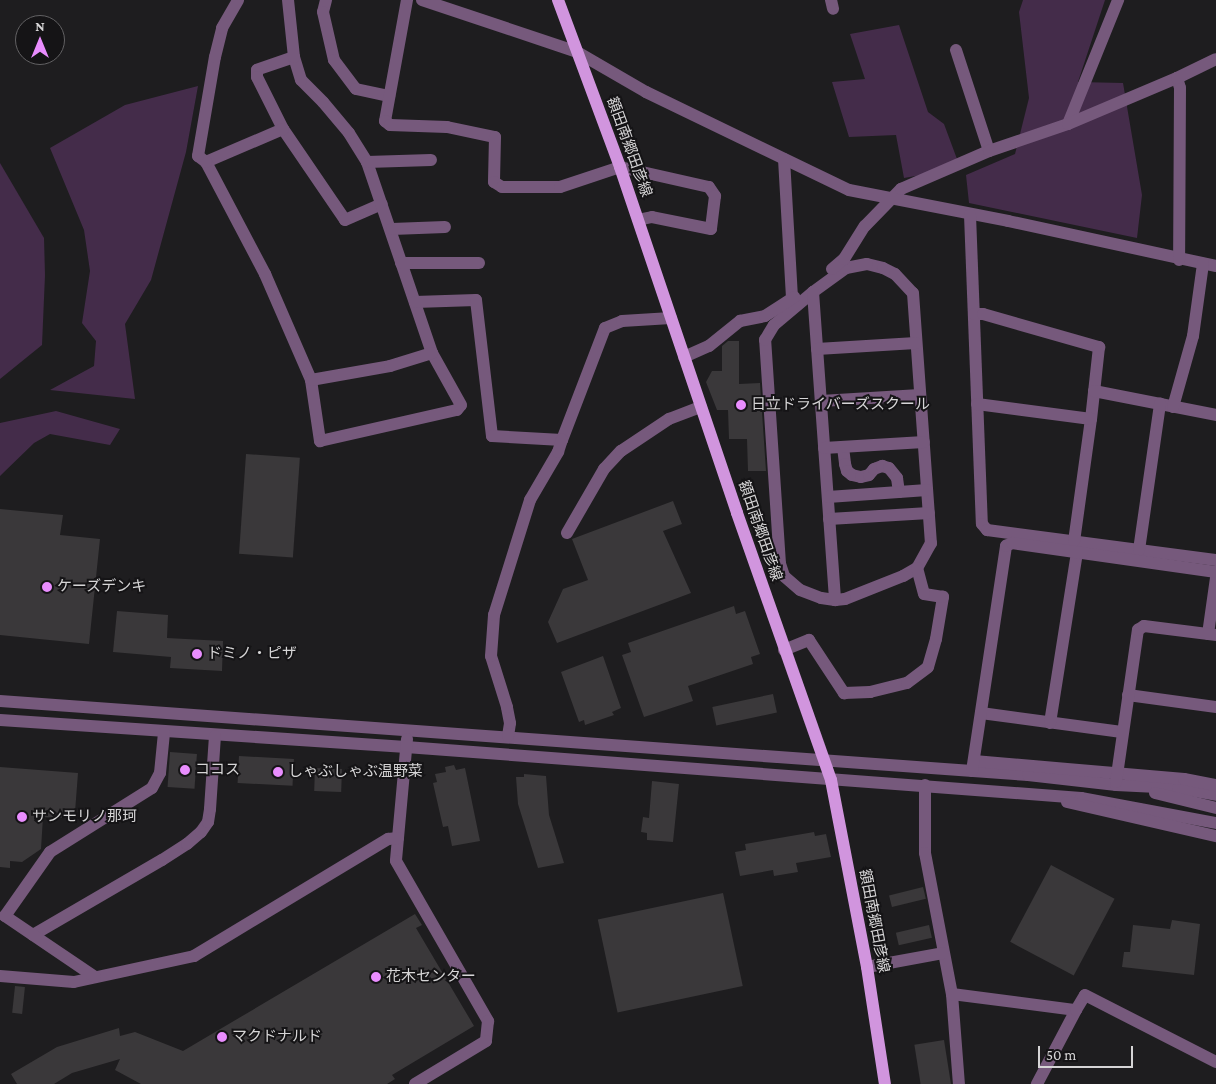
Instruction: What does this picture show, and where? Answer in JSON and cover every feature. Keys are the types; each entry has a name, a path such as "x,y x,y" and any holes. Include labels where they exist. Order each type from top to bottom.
{"main road":[{"name":"額田南郷田彦線","path":"558,0 620,167 830,780 867,967 885,1084"}],"street":[{"path":"238,0 222,28 215,57 198,156 206,162 264,274 311,380 320,441 456,410 461,405 432,352 392,229 367,162 344,127 301,80 294,57 288,0"},
{"path":"326,0 323,12 334,60 356,89 389,96"},
{"path":"407,0 385,121 390,125 447,126 494,137 494,182 502,187 560,187 620,167 709,187 715,196 710,229 652,217 638,220"},
{"path":"422,0 577,52 646,92 743,137 849,190 1008,221 1179,260 1210,265 1173,407"},
{"path":"1068,124 1118,0"},
{"path":"956,50 989,151"},
{"path":"294,57 257,70 257,77 283,129 345,220 382,204"},
{"path":"684,357 709,346 740,321 765,316 792,299 844,259 865,226 889,199 901,189 989,151 1068,124 1177,78 1216,59"},
{"path":"1177,78 1180,88 1179,260"},
{"path":"206,162 283,129"},
{"path":"784,159 792,299"},
{"path":"367,162 431,160"},
{"path":"970,215 982,524 987,530 1216,572"},
{"path":"392,229 445,227"},
{"path":"402,263 479,263"},
{"path":"867,264 883,268 902,280 913,294 924,442 931,543 917,568 903,576 845,599 835,600 821,598 800,590 784,576 780,564 765,340 774,325 813,292 846,268 867,264"},
{"path":"813,292 835,600"},
{"path":"415,302 476,300 492,436 562,440"},
{"path":"974,314 983,314 1099,347 1075,547 1050,723"},
{"path":"508,736 510,723 507,707 491,656 494,615 530,500 558,452 605,328 622,321 671,318"},
{"path":"817,348 916,343"},
{"path":"311,380 390,366 432,352"},
{"path":"1094,391 1216,415"},
{"path":"821,401 920,395"},
{"path":"977,404 1091,420"},
{"path":"1139,550 1160,404"},
{"path":"568,533 604,470 621,452 670,419 701,407"},
{"path":"824,448 924,442"},
{"path":"843,447 847,471 861,477 882,466 889,468 897,478 899,492"},
{"path":"828,497 927,490"},
{"path":"829,519 929,513"},
{"path":"973,766 1006,546 1012,542 1139,550 1216,560"},
{"path":"784,650 810,640 844,692 870,692 907,682 928,667 936,639 943,597 924,594 917,568"},
{"path":"1116,779 1138,630 1144,626 1212,634 1216,578"},
{"path":"1128,695 1216,707"},
{"path":"0,702 508,736 822,760 973,766 1116,779 1216,795"},
{"path":"981,713 1122,732"},
{"path":"0,720 164,733 406,747 1037,794 1081,798 1216,823"},
{"path":"408,729 396,861 488,1022 486,1040 415,1084"},
{"path":"95,977 2,915 50,852 152,788 160,773 164,733"},
{"path":"34,935 162,860 187,844 201,832 208,822 210,809 215,736"},
{"path":"1116,779 1184,778 1216,785"},
{"path":"1116,779 1216,808"},
{"path":"925,785 925,853 952,994 959,1084"},
{"path":"1037,794 1101,812 1216,836"},
{"path":"0,976 74,982 194,956 388,839 398,838"},
{"path":"867,967 943,953"},
{"path":"952,994 1076,1010"},
{"path":"1037,1084 1085,995 1216,1062"}],"shaded area":[{"path":"1023,0 1105,0 1078,82 1123,83 1142,195 1137,238 969,203 966,175 1015,154 1029,98 1019,12"},
{"path":"899,25 928,112 944,124 957,159 921,175 904,178 896,135 849,137 832,82 865,79 850,34"},
{"path":"198,86 186,152 151,280 125,324 135,399 50,390 94,366 96,341 82,323 90,271 84,230 50,148 125,105"},
{"path":"0,163 44,238 45,275 42,345 0,379"},
{"path":"56,411 120,429 110,445 50,434 34,443 0,476 0,423"}],"building":[{"name":"日立ドライバーズスクール","path":"728,341 739,341 739,384 760,383 766,471 748,471 747,439 729,439 728,410 717,410 706,382 712,371 722,371 722,346"},
{"path":"246,454 300,458 293,558 239,554"},
{"path":"673,501 682,524 663,531 691,593 557,643 548,622 563,589 588,580 572,539"},
{"name":"ケーズデンキ","path":"0,509 63,515 60,535 100,539 89,644 0,635"},
{"path":"734,606 736,614 745,611 760,654 751,657 753,664 688,686 693,701 644,717 622,655 631,652 628,643"},
{"path":"117,611 168,615 167,638 223,641 222,671 170,668 171,657 113,652"},
{"path":"603,656 621,708 612,712 614,715 585,725 584,720 579,722 561,672"},
{"path":"773,694 777,713 716,725 712,707"},
{"name":"ココス","path":"170,752 197,754 194,789 168,787"},
{"path":"239,756 294,759 293,786 238,783"},
{"path":"454,765 456,770 465,768 480,841 452,846 448,826 443,827 433,783 437,782 435,774 446,772 445,767"},
{"name":"サンモリノ那珂","path":"0,767 78,773 75,812 66,818 43,817 41,849 22,862 10,861 10,868 0,867"},
{"path":"315,768 342,769 341,792 314,791"},
{"path":"524,774 546,776 549,815 564,863 538,868 518,804 516,777 524,777"},
{"path":"652,781 679,784 673,842 647,840 647,833 641,832 643,817 649,818"},
{"path":"814,832 815,836 826,834 831,857 796,863 798,872 774,876 773,870 740,876 735,852 746,850 745,844"},
{"path":"1051,865 1115,899 1074,976 1010,942"},
{"path":"923,887 926,899 892,907 889,895"},
{"path":"723,893 743,986 618,1013 598,920"},
{"name":"花木センター","path":"415,914 422,925 416,928 474,1026 392,1075 395,1079 387,1084 141,1084 115,1070 120,1059 72,1073 54,1084 17,1084 11,1074 57,1047 119,1028 120,1036 135,1032 183,1051"},
{"path":"1172,920 1200,924 1194,975 1122,967 1124,952 1130,952 1133,925 1170,929"},
{"path":"929,925 932,938 899,945 896,933"},
{"path":"15,986 25,987 22,1014 12,1013"},
{"path":"944,1040 951,1084 921,1084 914,1045"}],"place":[{"name":"日立ドライバーズスクール","path":"741,405"},
{"name":"ケーズデンキ","path":"47,587"},
{"name":"ドミノ・ピザ","path":"197,654"},
{"name":"ココス","path":"185,770"},
{"name":"しゃぶしゃぶ温野菜","path":"278,772"},
{"name":"サンモリノ那珂","path":"22,817"},
{"name":"花木センター","path":"376,977"},
{"name":"マクドナルド","path":"222,1037"}]}
